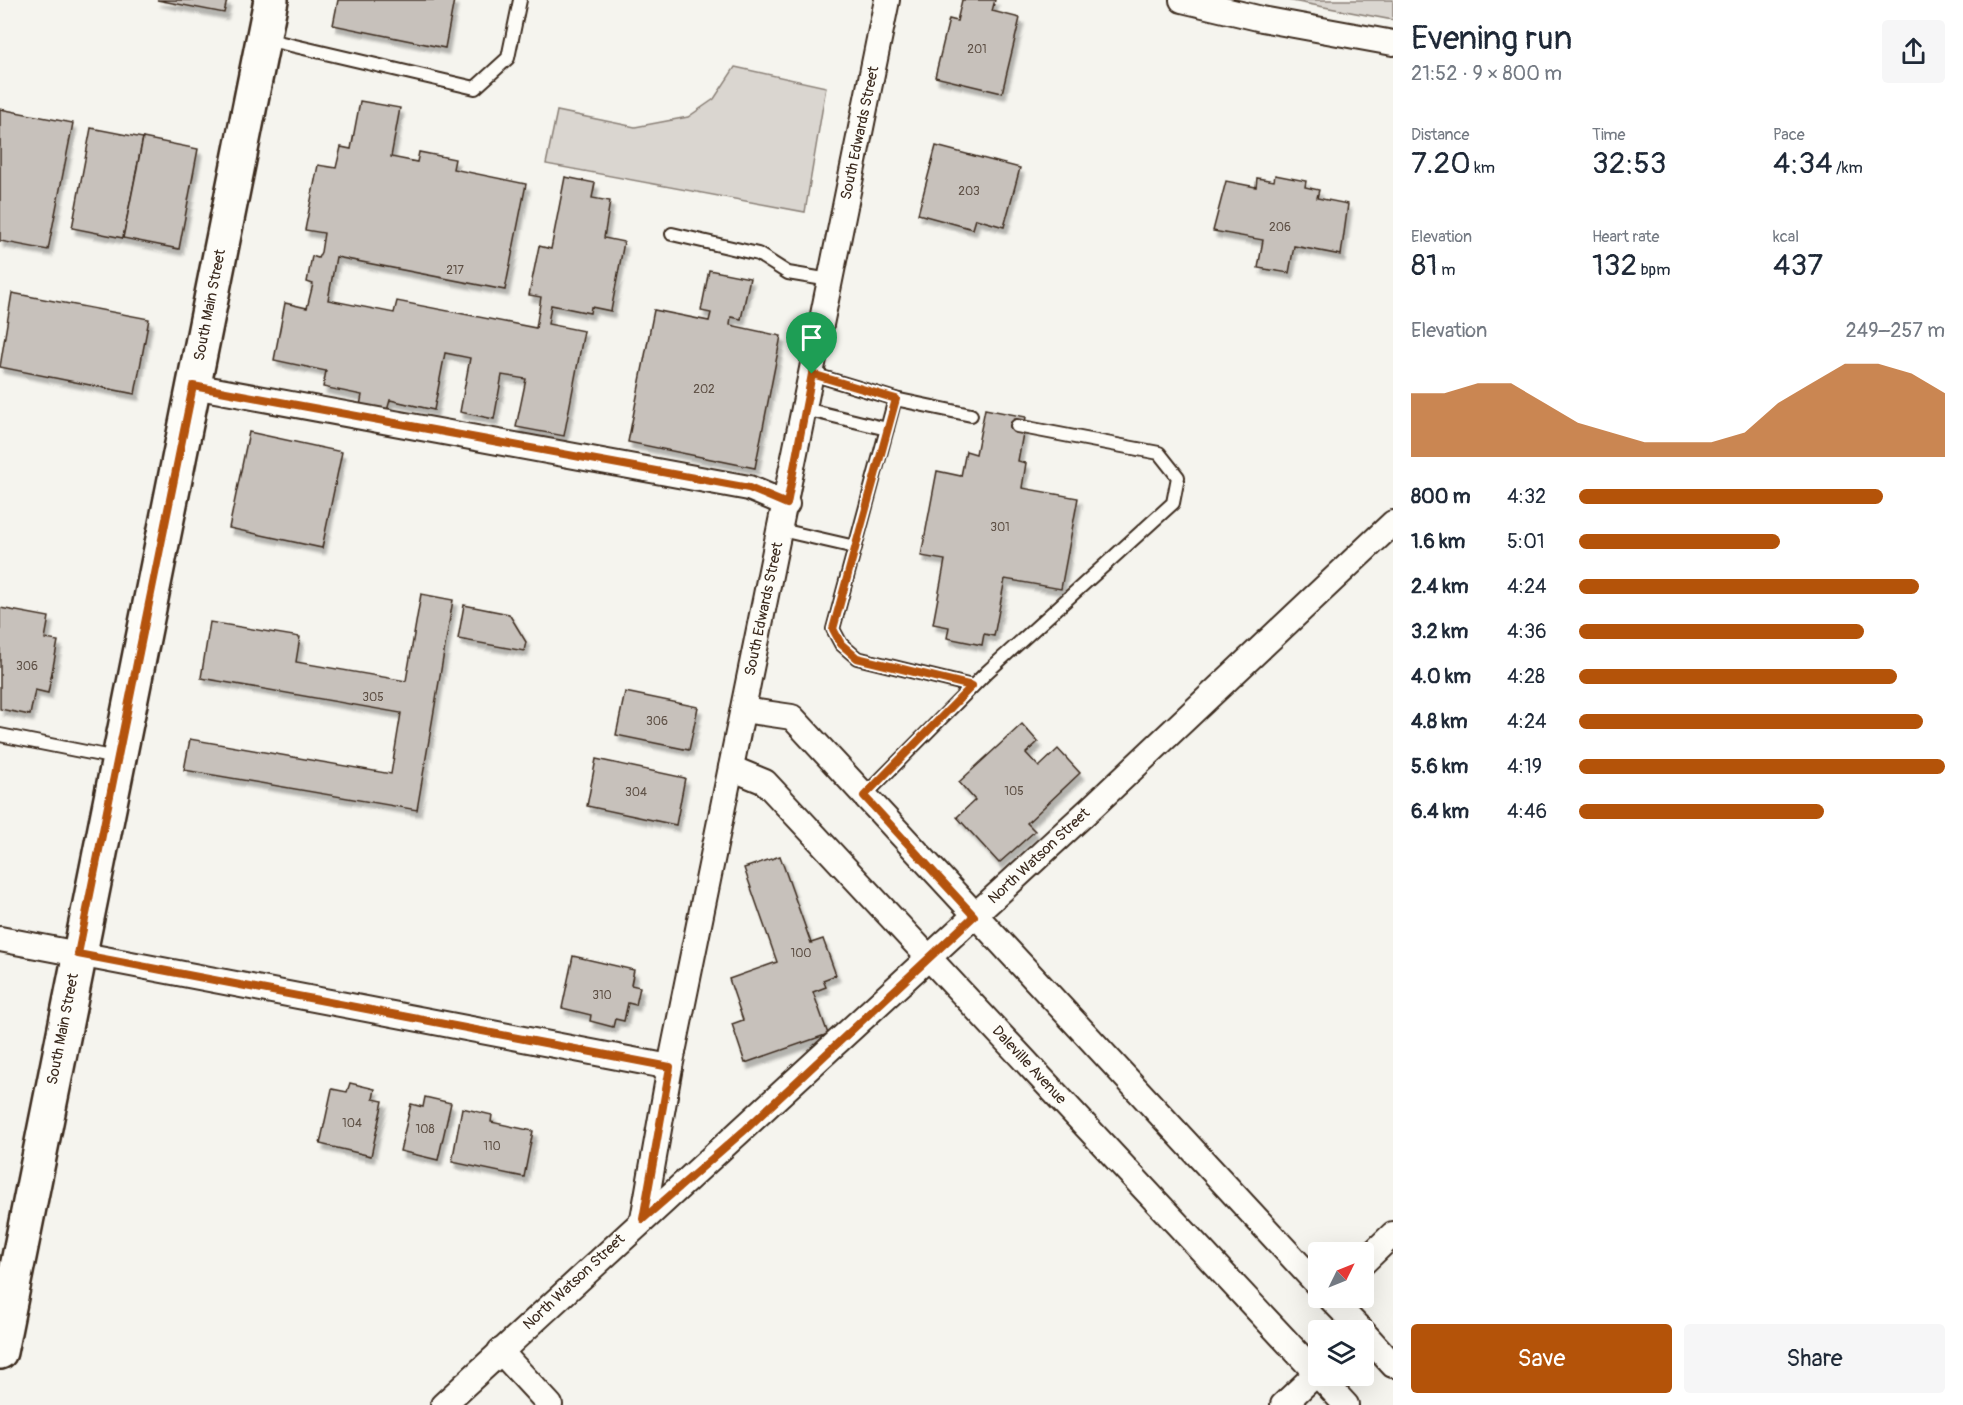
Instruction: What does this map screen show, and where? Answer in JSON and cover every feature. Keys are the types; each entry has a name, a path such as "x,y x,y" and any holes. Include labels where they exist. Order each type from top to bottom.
{"main road":[{"name":"South Main Street","path":"0,1352 117,758 271,0"}],"street":[{"name":"South Edwards Street","path":"643,1219 670,1067 787,504 887,0"},
{"path":"1182,0 1262,19 1393,44"},
{"path":"193,386 749,488 787,504"},
{"name":"North Watson Street","path":"443,1405 643,1219 746,1129 1393,525"},
{"path":"743,710 792,717 1308,1274"},
{"name":"Daleville Avenue","path":"731,768 765,782 1308,1363"},
{"path":"0,939 670,1067"},
{"path":"1374,1252 1393,1234"},
{"path":"1339,1308 1351,1320"},
{"path":"1374,1345 1393,1365"},
{"path":"500,1351 550,1405"},
{"path":"1283,1405 1308,1383"},
{"name":"Daleville Avenue","path":"1329,1386 1346,1405"}],"lane":[{"path":"264,39 475,88 508,58 520,0"},
{"path":"672,234 758,254 788,273 830,280"},
{"path":"812,374 896,399 971,415"},
{"path":"896,399 833,629 841,644 857,658 972,686"},
{"path":"805,409 887,429"},
{"path":"864,796 972,686 1173,503 1178,477 1159,453 1017,426"},
{"path":"781,530 855,547"},
{"path":"0,735 117,758"}],"shaded area":[{"path":"1287,0 1393,0 1393,20"},
{"path":"735,67 826,87 805,212 546,164 557,111 635,127 688,117 714,99"}],"building":[{"path":"157,0 227,0 224,13"},
{"path":"338,0 454,0 445,48 333,25"},
{"path":"962,0 995,0 992,11 1020,18 1002,93 935,77 949,19 957,21"},
{"path":"360,101 400,108 391,157 417,162 419,152 455,159 453,169 526,184 505,290 336,257 328,300 394,313 397,301 536,328 541,297 529,295 539,246 551,249 565,177 595,183 592,198 610,201 604,238 624,242 611,311 591,307 590,313 551,305 548,324 584,331 564,436 516,427 526,379 502,375 494,419 460,412 470,358 445,353 434,410 390,400 387,411 360,406 362,395 323,387 326,371 274,360 285,303 307,308 313,284 307,282 312,256 318,258 321,252 324,233 305,230 318,165 336,168 341,147 351,149"},
{"path":"0,109 73,123 48,250 0,241"},
{"path":"91,128 143,138 123,238 72,228"},
{"path":"143,138 198,149 179,249 123,238"},
{"path":"936,146 1020,168 1004,227 976,219 973,229 918,214"},
{"path":"1275,175 1306,181 1305,187 1319,190 1317,198 1348,204 1341,255 1294,246 1289,273 1258,268 1263,240 1213,231 1226,181 1256,187 1257,178 1274,181"},
{"path":"709,270 750,278 741,319 731,317 730,325 781,336 755,468 628,442 654,310 709,321 711,313 701,311"},
{"path":"12,293 149,319 135,394 0,367"},
{"path":"985,409 1026,417 1018,461 1026,463 1022,488 1078,498 1061,589 1005,579 994,636 984,634 982,645 947,638 949,627 933,624 945,560 921,556 937,471 961,476 966,451 976,454"},
{"path":"249,432 342,452 322,548 229,528"},
{"path":"421,594 453,600 417,810 184,770 190,739 391,774 401,713 201,678 210,622 300,637 296,662 406,681"},
{"path":"464,605 509,614 526,642 524,651 458,639"},
{"path":"0,608 49,617 45,639 58,641 48,693 35,690 30,715 0,709"},
{"path":"625,692 698,707 689,750 616,735"},
{"path":"1022,724 1038,742 1026,753 1039,767 1058,749 1080,773 1027,823 1035,831 999,863 957,817 975,800 959,782"},
{"path":"596,759 685,778 676,825 587,806"},
{"path":"780,856 811,943 823,939 836,975 823,980 826,987 813,992 828,1034 745,1063 732,1024 743,1020 729,979 777,962 744,868"},
{"path":"573,956 634,970 631,985 640,987 636,1005 628,1003 624,1021 615,1019 613,1027 590,1021 591,1015 562,1008"},
{"path":"350,1083 375,1089 373,1099 383,1101 371,1156 320,1144 332,1089 347,1092"},
{"path":"425,1097 451,1103 438,1160 400,1151 411,1104 423,1107"},
{"path":"462,1108 492,1115 491,1122 533,1131 524,1177 452,1162"}],"route":[{"path":"812,374 896,399 833,629 841,644 857,658 972,686 864,796 974,916 746,1129 643,1219 670,1067 78,954 193,386 248,398 749,488 787,504 812,374"}]}
